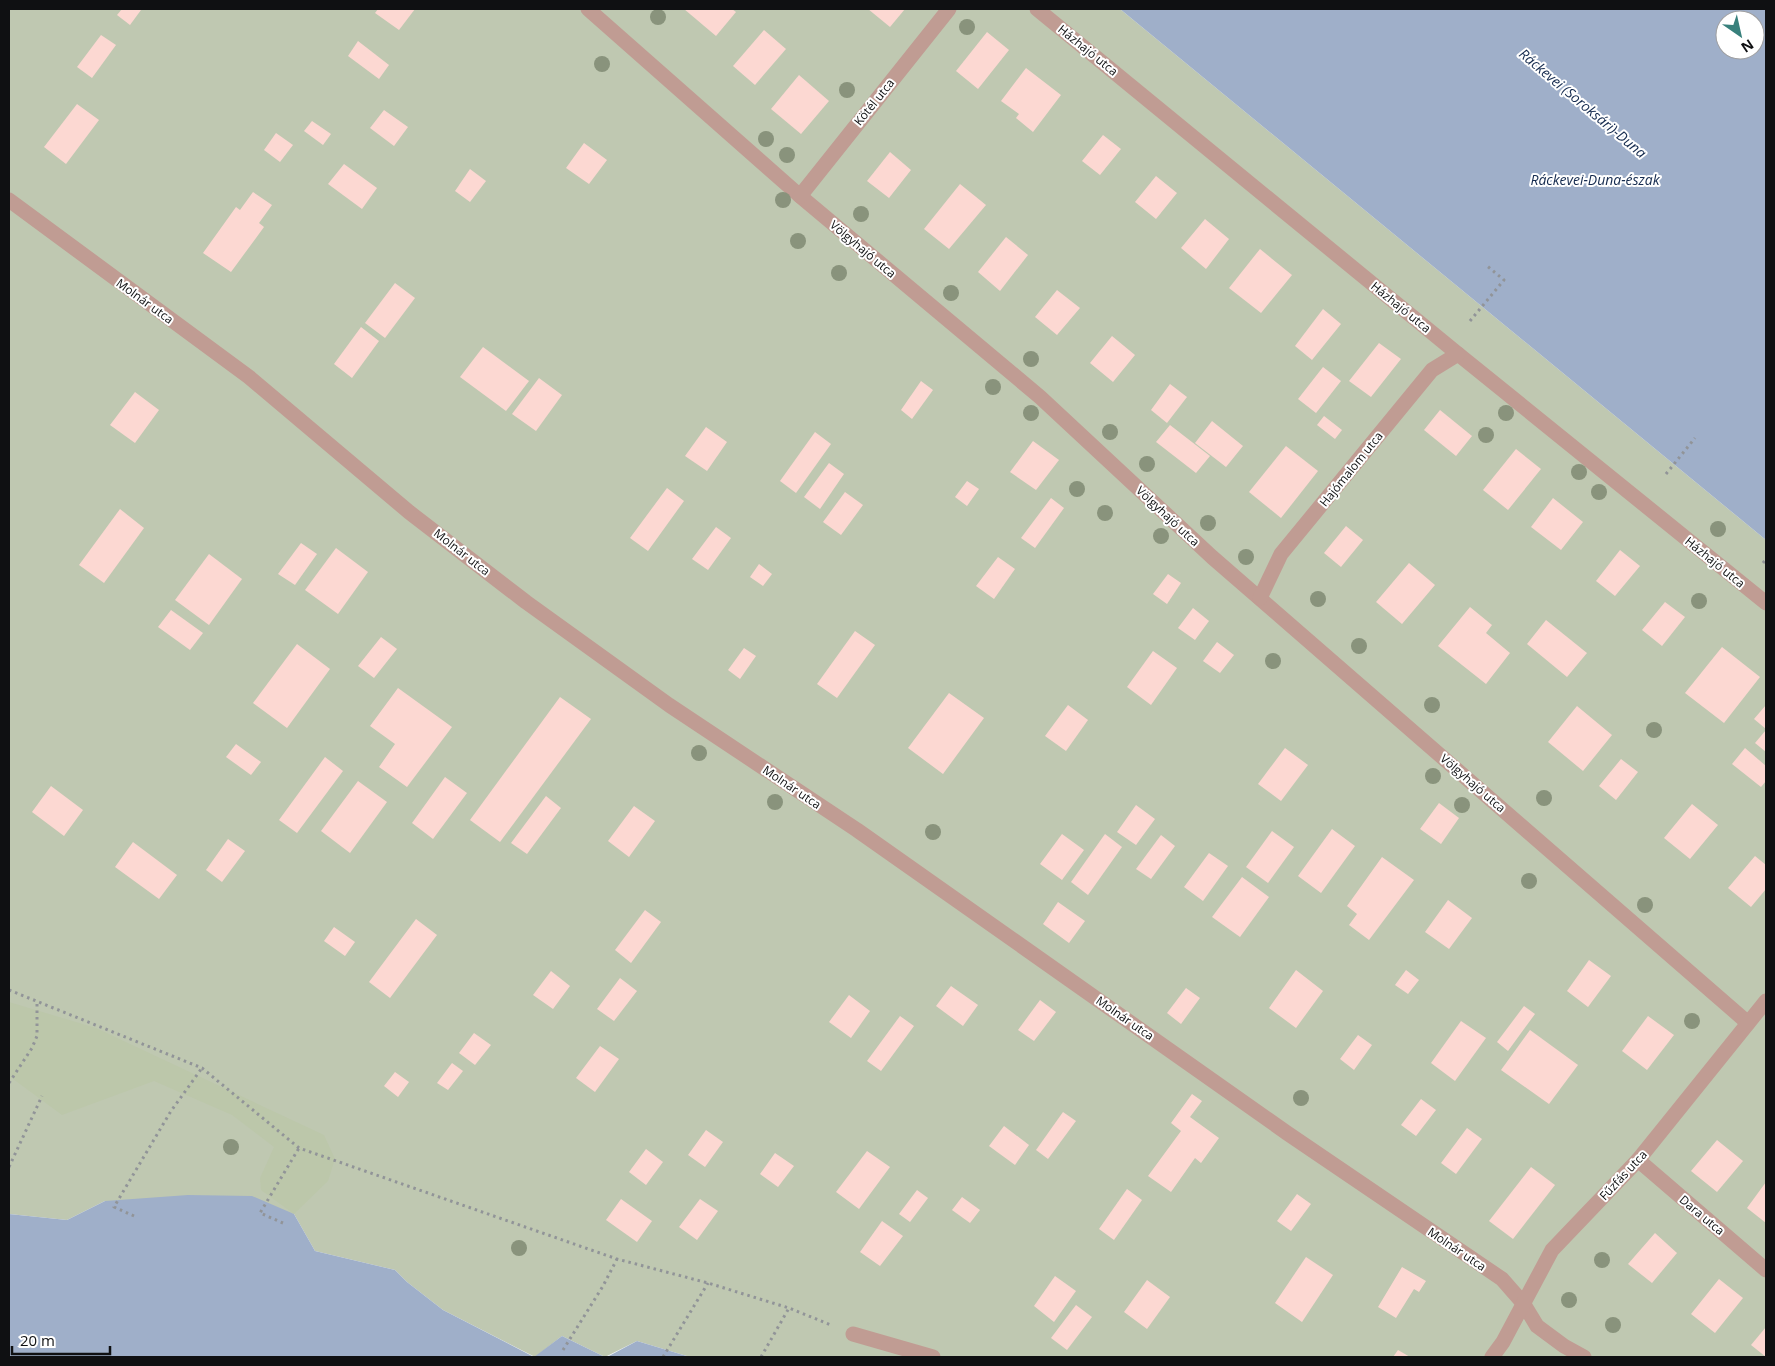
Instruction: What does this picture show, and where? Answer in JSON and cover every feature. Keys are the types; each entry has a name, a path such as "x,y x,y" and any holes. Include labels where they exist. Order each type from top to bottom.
{"street":[{"name":"Völgyhajó utca","path":"588,9 800,196 1040,397 1212,557 1748,1023"},
{"name":"Kötél utca","path":"800,196 949,9"},
{"name":"Házhajó utca","path":"1037,9 1458,354 1766,603"},
{"name":"Molnár utca","path":"9,200 249,377 409,512 534,608 669,705 857,830 1287,1133 1502,1279 1523,1302 1537,1326 1564,1346 1584,1357"},
{"name":"Hajómalom utca","path":"1260,598 1281,554 1432,370 1458,354"},
{"name":"Fűzfás utca","path":"1492,1357 1503,1342 1552,1250 1638,1160 1766,1001"},
{"name":"Dara utca","path":"1638,1160 1766,1270"},
{"path":"853,1334 933,1357"}],"path":[{"path":"1470,321 1504,280 1486,265"},
{"path":"1666,474 1694,438"},
{"path":"1763,563 1766,559"},
{"path":"9,990 202,1068 299,1148 617,1259 708,1283 789,1308 853,1334"},
{"path":"9,1084 32,1048 37,1036 37,1000"},
{"path":"134,1216 114,1207 171,1112 202,1068"},
{"path":"9,1167 42,1096"},
{"path":"283,1224 260,1213 299,1148"},
{"path":"563,1350 603,1286 617,1259"},
{"path":"662,1357 708,1283"},
{"path":"761,1357 789,1308"}],"green space":[{"path":"9,9 1120,9 1766,540 1766,1357 690,1357 637,1341 605,1357 562,1336 535,1357 443,1310 407,1282 395,1270 315,1251 294,1214 105,1201 67,1220 9,1214"},
{"path":"9,1002 96,1028 324,1135 335,1159 328,1181 294,1214 261,1190 260,1178 274,1147 232,1115 154,1081 62,1115 9,1076"}],"water":[{"name":"Ráckevei-Duna-észak","path":"1120,9 1766,9 1766,540"},
{"path":"188,1195 252,1196 294,1214 315,1251 395,1270 407,1282 443,1310 534,1357 9,1357 9,1214 67,1220 105,1201"},
{"path":"562,1336 605,1357 534,1357"},
{"path":"637,1341 690,1357 607,1357"}],"building":[{"path":"122,9 141,10 130,25 117,15"},
{"path":"378,9 415,9 399,30 375,13"},
{"path":"684,9 732,9 736,12 716,36"},
{"path":"868,9 905,9 890,27"},
{"path":"764,30 786,49 755,85 733,66"},
{"path":"987,32 1009,50 978,89 956,71"},
{"path":"101,35 116,45 92,78 77,67"},
{"path":"358,41 389,65 379,79 348,56"},
{"path":"1026,68 1061,95 1033,132 1016,118 1019,114 1001,101"},
{"path":"799,75 829,101 801,134 771,109"},
{"path":"77,104 99,120 66,164 44,147"},
{"path":"384,110 408,127 394,146 370,128"},
{"path":"312,121 331,134 323,145 304,131"},
{"path":"276,133 293,145 280,162 264,150"},
{"path":"1103,135 1121,149 1100,175 1082,161"},
{"path":"584,143 607,160 589,184 566,168"},
{"path":"890,152 911,170 889,198 867,181"},
{"path":"344,164 377,188 362,209 328,184"},
{"path":"470,169 486,181 470,202 455,191"},
{"path":"1156,176 1177,193 1156,219 1135,202"},
{"path":"960,184 986,205 949,249 924,229"},
{"path":"253,192 272,205 259,223 264,227 231,272 203,253 236,207 240,210"},
{"path":"1205,219 1229,239 1206,269 1181,248"},
{"path":"1006,237 1028,255 1000,291 978,272"},
{"path":"1260,249 1292,275 1261,313 1229,288"},
{"path":"395,283 415,298 385,338 365,323"},
{"path":"1057,290 1080,308 1057,335 1035,317"},
{"path":"1323,309 1341,324 1312,360 1295,346"},
{"path":"361,327 379,341 352,378 334,364"},
{"path":"1112,336 1135,355 1113,382 1090,363"},
{"path":"1379,343 1401,359 1371,397 1349,381"},
{"path":"483,347 529,381 506,411 460,377"},
{"path":"1323,367 1341,381 1316,413 1298,399"},
{"path":"539,378 562,395 536,431 512,414"},
{"path":"921,381 933,390 912,419 901,410"},
{"path":"1170,384 1187,397 1167,423 1151,410"},
{"path":"135,392 159,410 135,443 110,425"},
{"path":"1440,410 1472,436 1456,456 1424,430"},
{"path":"1324,416 1342,430 1335,439 1317,425"},
{"path":"1212,421 1243,446 1226,467 1195,443"},
{"path":"1170,425 1210,456 1196,473 1156,442"},
{"path":"706,427 727,442 707,471 685,456"},
{"path":"815,432 831,444 796,493 780,481"},
{"path":"1033,441 1059,460 1036,490 1010,472"},
{"path":"1286,446 1318,471 1281,518 1249,492"},
{"path":"1516,449 1541,469 1508,510 1483,490"},
{"path":"829,463 844,474 820,509 804,497"},
{"path":"967,481 979,489 967,506 955,497"},
{"path":"667,488 684,501 648,551 630,538"},
{"path":"845,492 863,505 841,535 823,522"},
{"path":"1051,498 1064,508 1035,548 1021,538"},
{"path":"1553,498 1583,522 1561,550 1531,527"},
{"path":"120,509 144,528 104,583 79,565"},
{"path":"1346,526 1363,540 1341,567 1324,553"},
{"path":"716,527 731,538 708,570 692,559"},
{"path":"301,543 317,554 295,585 278,574"},
{"path":"336,548 368,572 338,614 305,590"},
{"path":"1620,550 1640,566 1615,596 1596,581"},
{"path":"209,554 242,579 209,625 175,600"},
{"path":"998,557 1015,569 994,599 976,586"},
{"path":"1409,563 1435,585 1402,624 1376,602"},
{"path":"759,564 772,574 763,586 750,577"},
{"path":"1168,574 1181,583 1167,604 1153,594"},
{"path":"1665,602 1685,617 1662,646 1642,630"},
{"path":"1470,607 1492,625 1486,633 1510,653 1486,684 1438,646"},
{"path":"1193,608 1209,621 1195,640 1178,628"},
{"path":"171,610 203,633 190,650 158,627"},
{"path":"1546,620 1587,653 1567,677 1527,644"},
{"path":"855,631 875,645 837,698 817,684"},
{"path":"381,637 397,649 374,678 358,666"},
{"path":"1217,642 1234,655 1220,673 1203,661"},
{"path":"297,644 330,669 287,728 253,703"},
{"path":"1722,647 1760,677 1724,723 1685,693"},
{"path":"744,648 756,656 740,679 728,670"},
{"path":"1153,651 1177,668 1151,705 1127,687"},
{"path":"398,688 452,727 407,787 379,767 395,744 370,726"},
{"path":"949,693 984,718 943,774 908,748"},
{"path":"560,697 591,719 500,842 470,820"},
{"path":"1068,705 1088,720 1066,751 1045,736"},
{"path":"1766,705 1766,729 1754,719"},
{"path":"1577,706 1612,735 1583,771 1548,742"},
{"path":"1766,730 1766,752 1755,743"},
{"path":"236,744 261,762 251,775 226,757"},
{"path":"1285,748 1308,765 1281,801 1258,784"},
{"path":"1745,748 1766,766 1766,781 1761,787 1732,764"},
{"path":"325,757 343,771 297,833 279,820"},
{"path":"1621,759 1638,772 1616,800 1599,786"},
{"path":"445,777 467,793 433,839 412,823"},
{"path":"358,781 387,802 350,853 321,831"},
{"path":"51,786 83,810 64,836 32,812"},
{"path":"546,796 561,808 527,854 511,843"},
{"path":"1439,803 1459,818 1441,844 1420,829"},
{"path":"1692,804 1718,825 1690,859 1664,838"},
{"path":"1136,805 1155,819 1136,845 1117,832"},
{"path":"634,806 655,821 629,857 608,841"},
{"path":"1332,829 1355,846 1321,893 1298,876"},
{"path":"1272,831 1294,847 1268,883 1246,867"},
{"path":"1062,834 1084,850 1062,880 1040,864"},
{"path":"1105,834 1122,847 1088,895 1071,882"},
{"path":"1161,835 1175,846 1151,879 1136,869"},
{"path":"228,839 245,851 222,882 206,870"},
{"path":"133,842 177,875 159,899 115,867"},
{"path":"1209,853 1228,866 1203,901 1184,887"},
{"path":"1755,856 1766,865 1766,889 1751,907 1728,888"},
{"path":"1382,857 1414,880 1369,940 1349,925 1357,914 1347,906"},
{"path":"1242,877 1269,897 1240,937 1212,917"},
{"path":"1448,900 1472,918 1449,949 1425,932"},
{"path":"1058,902 1085,921 1069,943 1043,924"},
{"path":"645,910 661,922 631,963 615,950"},
{"path":"416,919 437,935 390,998 369,982"},
{"path":"334,927 355,942 345,956 324,941"},
{"path":"1589,960 1611,976 1588,1007 1567,991"},
{"path":"1296,970 1323,991 1296,1028 1269,1008"},
{"path":"1406,970 1419,980 1408,994 1395,985"},
{"path":"551,971 570,986 553,1009 533,995"},
{"path":"620,978 637,991 614,1021 597,1009"},
{"path":"951,986 978,1005 963,1026 936,1006"},
{"path":"1186,988 1200,998 1181,1024 1167,1013"},
{"path":"849,995 870,1011 851,1038 829,1022"},
{"path":"1040,1000 1056,1012 1034,1041 1018,1030"},
{"path":"1524,1006 1535,1014 1508,1051 1497,1042"},
{"path":"900,1016 914,1026 881,1071 867,1061"},
{"path":"1648,1016 1674,1035 1647,1070 1622,1051"},
{"path":"1461,1021 1486,1038 1455,1081 1431,1063"},
{"path":"1530,1030 1578,1065 1549,1104 1501,1070"},
{"path":"474,1033 491,1045 475,1065 459,1053"},
{"path":"1358,1035 1372,1045 1354,1070 1340,1059"},
{"path":"600,1046 619,1059 595,1092 576,1078"},
{"path":"452,1063 463,1071 448,1090 437,1083"},
{"path":"395,1072 409,1082 398,1097 384,1086"},
{"path":"1192,1094 1202,1101 1190,1117 1219,1138 1201,1163 1195,1158 1171,1192 1148,1176 1181,1131 1171,1123"},
{"path":"1421,1099 1436,1110 1416,1136 1401,1125"},
{"path":"1063,1112 1076,1121 1048,1159 1036,1150"},
{"path":"1004,1126 1029,1145 1015,1165 989,1146"},
{"path":"1467,1128 1482,1139 1456,1174 1441,1163"},
{"path":"706,1130 723,1142 705,1167 688,1155"},
{"path":"1717,1140 1743,1161 1717,1192 1691,1171"},
{"path":"646,1149 663,1162 646,1185 629,1172"},
{"path":"867,1151 890,1167 859,1209 836,1192"},
{"path":"775,1153 794,1166 778,1187 760,1174"},
{"path":"1531,1167 1555,1185 1513,1239 1489,1221"},
{"path":"1766,1182 1766,1223 1747,1208"},
{"path":"1127,1189 1142,1200 1114,1240 1099,1229"},
{"path":"917,1190 928,1198 910,1222 899,1214"},
{"path":"1297,1194 1311,1204 1291,1231 1277,1221"},
{"path":"962,1197 980,1210 970,1223 952,1210"},
{"path":"621,1199 652,1221 637,1242 606,1220"},
{"path":"700,1199 718,1211 697,1240 679,1227"},
{"path":"882,1221 903,1236 880,1266 860,1252"},
{"path":"1655,1233 1677,1253 1652,1283 1628,1264"},
{"path":"1306,1257 1333,1275 1302,1322 1275,1303"},
{"path":"1402,1267 1426,1281 1419,1292 1414,1289 1396,1318 1378,1307"},
{"path":"1055,1276 1076,1291 1054,1322 1034,1306"},
{"path":"1719,1279 1743,1298 1715,1333 1691,1314"},
{"path":"1147,1280 1170,1297 1147,1329 1124,1312"},
{"path":"1076,1305 1092,1317 1067,1350 1051,1338"},
{"path":"1766,1327 1766,1357 1751,1345"},
{"path":"1398,1350 1410,1357 1393,1357"}],"water label":[{"name":"Ráckevei (Soroksári)-Duna","path":"1583,103"}]}
